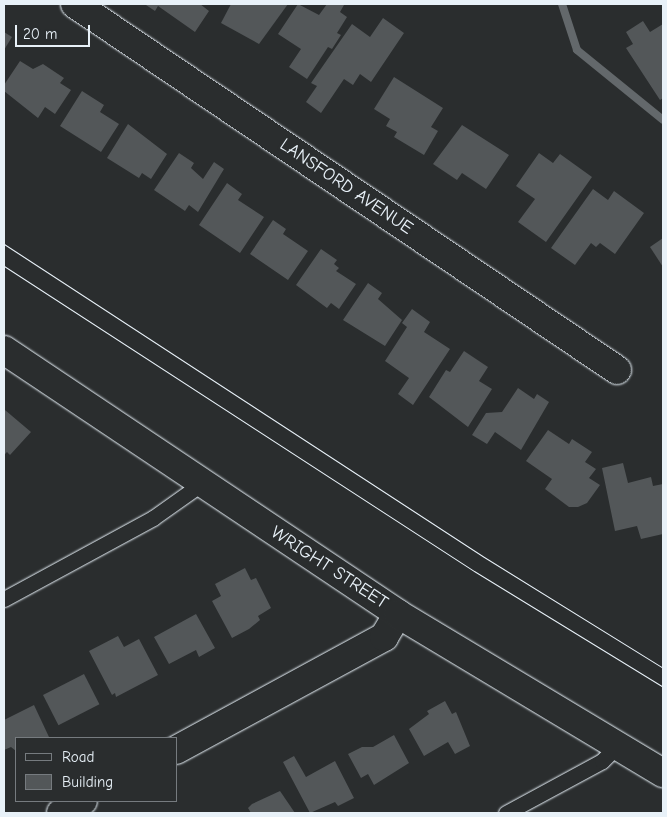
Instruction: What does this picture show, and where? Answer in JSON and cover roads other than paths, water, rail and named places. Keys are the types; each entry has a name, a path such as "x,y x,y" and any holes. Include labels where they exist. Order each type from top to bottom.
{"street":[{"name":"LANSFORD AVENUE","path":"74,4 616,370"},
{"name":"WRIGHT STREET","path":"4,350 201,484 398,614 663,773"},
{"path":"178,749 384,637 398,614"},
{"path":"61,813 82,802"}],"lane":[{"path":"4,598 153,518 201,484"},
{"path":"506,813 602,761 617,746"}],"waterway":[{"path":"562,4 577,50 663,120"}],"tram line":[{"path":"4,244 484,557 663,668"},
{"path":"4,266 474,571 663,687"}]}
